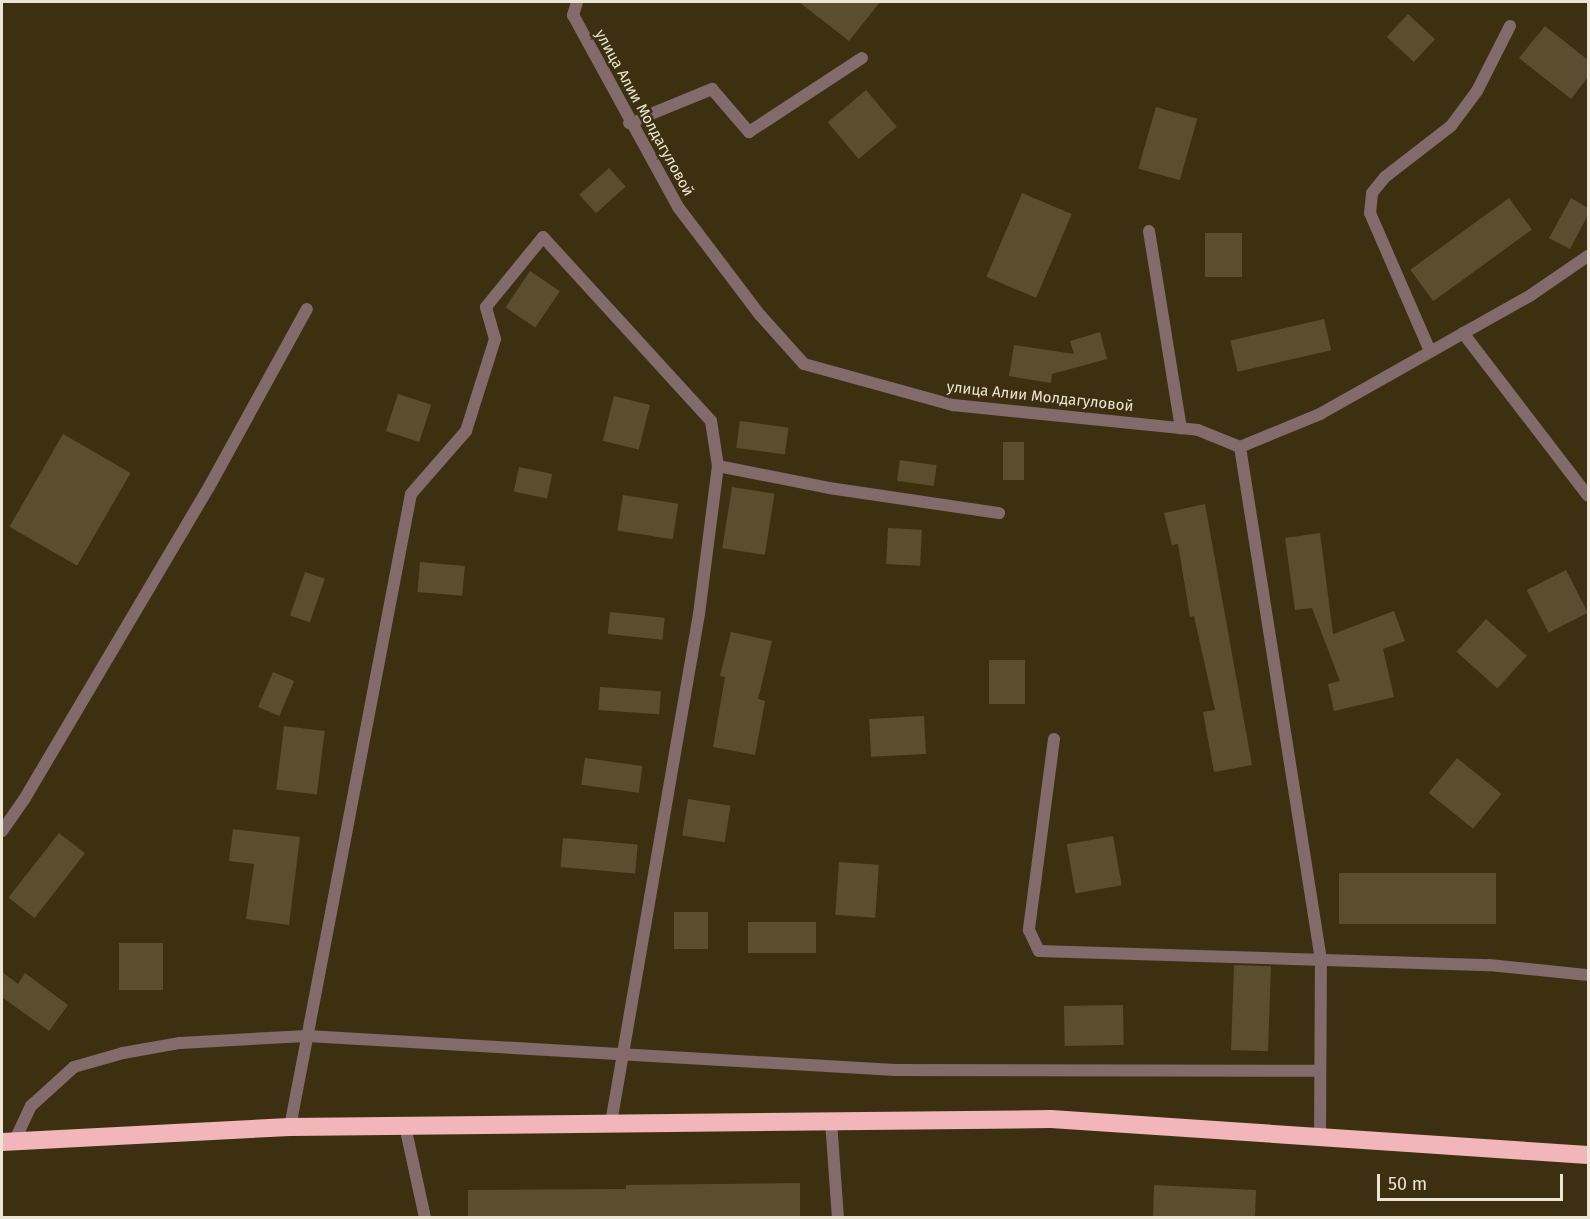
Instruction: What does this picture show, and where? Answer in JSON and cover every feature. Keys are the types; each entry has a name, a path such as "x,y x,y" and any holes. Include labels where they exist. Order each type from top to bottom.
{"highway":[{"path":"8,1141 290,1127 1051,1119 1320,1140 1588,1155"}],"street":[{"name":"улица Алии Молдагуловой","path":"577,2 573,15 629,123 678,207 760,315 804,364 953,405 1198,430 1240,447"},
{"path":"1430,351 1370,213 1372,193 1385,177 1451,126 1477,92 1510,26"},
{"path":"629,123 712,89 749,132 862,58"},
{"path":"1149,231 1181,428"},
{"path":"290,1127 411,494 466,431 495,339 486,307 543,237 711,421 718,466 699,614 611,1123"},
{"path":"1320,1140 1321,960 1240,447 1320,414 1531,295 1588,256"},
{"path":"2,831 26,798 209,487 308,309"},
{"path":"1463,333 1588,496"},
{"path":"718,466 829,488 999,513"},
{"path":"1054,739 1029,930 1039,951 1489,965 1588,975"},
{"path":"8,1141 31,1106 74,1067 114,1055 180,1043 307,1036 895,1070 1320,1071"},
{"path":"831,1121 838,1218"},
{"path":"405,1126 425,1218"}],"building":[{"path":"799,2 880,2 849,41"},
{"path":"1408,14 1435,39 1414,62 1387,37"},
{"path":"1545,26 1588,60 1588,77 1571,99 1519,58"},
{"path":"866,90 897,127 859,159 828,122"},
{"path":"1156,107 1197,119 1180,180 1138,169"},
{"path":"609,168 626,187 596,213 579,195"},
{"path":"1022,193 1072,214 1036,298 986,277"},
{"path":"1509,198 1532,230 1433,301 1410,270"},
{"path":"1571,198 1588,208 1588,215 1570,249 1549,238"},
{"path":"1205,233 1242,233 1242,277 1205,277"},
{"path":"530,271 560,291 535,328 505,307"},
{"path":"1324,319 1331,350 1238,372 1230,341"},
{"path":"1100,332 1107,359 1052,374 1051,383 1009,376 1014,345 1074,354 1070,341"},
{"path":"398,394 431,405 419,442 386,431"},
{"path":"614,396 650,405 639,450 603,441"},
{"path":"740,421 789,428 785,455 736,448"},
{"path":"63,434 131,473 77,566 10,527"},
{"path":"1003,442 1024,442 1024,480 1003,480"},
{"path":"900,460 937,465 934,486 897,481"},
{"path":"519,467 552,474 547,499 514,491"},
{"path":"732,487 774,494 765,555 722,548"},
{"path":"623,495 678,504 673,539 617,531"},
{"path":"1205,504 1252,765 1214,772 1203,712 1215,710 1194,616 1190,617 1178,544 1172,545 1164,513"},
{"path":"888,528 922,530 920,566 886,564"},
{"path":"1320,533 1333,634 1394,611 1405,641 1383,649 1394,697 1334,711 1328,684 1340,681 1312,608 1295,610 1285,538"},
{"path":"420,562 465,566 462,596 417,592"},
{"path":"1566,570 1588,613 1549,633 1527,590"},
{"path":"305,572 325,579 310,622 290,615"},
{"path":"610,612 665,618 662,640 608,634"},
{"path":"1486,619 1527,656 1497,689 1457,652"},
{"path":"731,632 772,641 758,699 765,701 755,755 713,747 725,677 720,676"},
{"path":"989,660 1025,660 1025,704 989,704"},
{"path":"273,672 294,681 279,716 258,707"},
{"path":"600,687 661,691 659,714 598,710"},
{"path":"924,716 926,754 871,757 869,719"},
{"path":"284,726 325,731 317,795 276,790"},
{"path":"585,758 642,766 639,793 581,785"},
{"path":"1457,758 1501,794 1473,829 1429,793"},
{"path":"688,799 730,806 725,842 682,836"},
{"path":"233,829 300,837 289,925 246,919 254,864 229,861"},
{"path":"59,833 85,853 35,918 9,898"},
{"path":"1113,836 1122,885 1075,893 1067,844"},
{"path":"563,838 638,845 635,873 560,867"},
{"path":"839,862 879,865 875,918 835,915"},
{"path":"1339,873 1496,873 1496,924 1339,924"},
{"path":"674,912 708,912 708,949 674,949"},
{"path":"748,922 816,922 816,953 748,953"},
{"path":"119,943 163,943 163,990 119,990"},
{"path":"1234,965 1271,966 1268,1051 1231,1050"},
{"path":"2,972 18,984 25,973 68,1005 49,1031 2,997"},
{"path":"1123,1005 1124,1045 1065,1046 1064,1006"},
{"path":"800,1183 800,1218 468,1218 468,1190 626,1189 626,1185"},
{"path":"1154,1185 1256,1190 1255,1218 1153,1218"}]}
